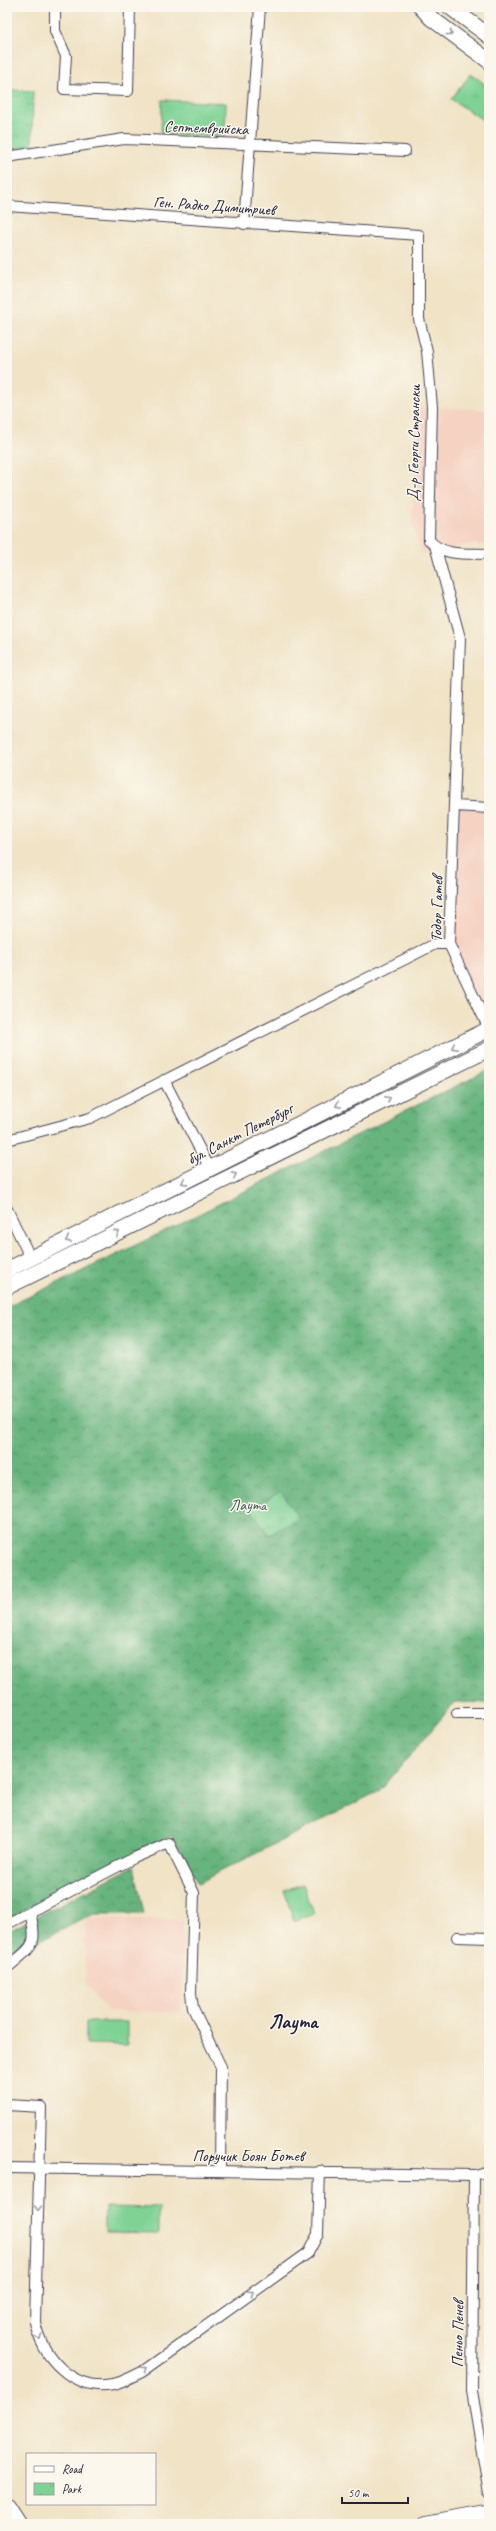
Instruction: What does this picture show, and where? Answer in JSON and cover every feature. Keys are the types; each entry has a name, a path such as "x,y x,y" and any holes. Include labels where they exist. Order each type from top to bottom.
{"main road":[{"path":"421,7 431,18 489,61"},
{"path":"450,7 489,36"},
{"name":"бул. Санкт Петербург","path":"7,1270 489,1029"},
{"name":"бул. Санкт Петербург","path":"7,1287 489,1049"},
{"path":"424,2524 489,2512"}],"street":[{"path":"55,7 55,30 66,56 64,89 128,91 130,7"},
{"path":"244,224 260,7"},
{"name":"Септемврийска","path":"7,157 124,139 405,151"},
{"name":"Ген. Радко Димитриев","path":"7,206 244,224 419,235"},
{"name":"Д-р Георги Странски","path":"419,235 419,319 428,351 432,407 429,540 436,548 460,638 455,806"},
{"path":"436,548 449,552 489,554"},
{"path":"455,806 489,808"},
{"name":"Тодор Гатев","path":"455,806 449,944 489,1029"},
{"path":"7,1140 90,1118 435,944 449,944"},
{"path":"164,1080 210,1169"},
{"path":"7,1209 31,1258"},
{"path":"457,1713 489,1713"},
{"path":"7,1924 169,1843 194,1893 191,1993 193,2008 221,2067 220,2171"},
{"path":"7,1968 32,1946 35,1932 30,1913"},
{"path":"457,1937 489,1938"},
{"path":"7,2105 41,2107 35,2322 43,2346 58,2368 83,2381 98,2384 113,2384 142,2372 308,2253 318,2234 320,2171"},
{"name":"Поручик Боян Ботев","path":"7,2168 320,2171 474,2175 489,2171"},
{"name":"Пеньо Пенев","path":"474,2175 472,2391 489,2493"},
{"path":"7,2507 18,2524"}],"shaded area":[{"path":"419,407 489,410 489,545 470,544 422,554 412,521"},
{"path":"464,801 489,801 489,1016 484,1018 449,944 455,806"},
{"path":"86,1918 183,1920 181,2013 108,2011 85,1983"}],"green space":[{"path":"471,74 489,87 489,124 451,99"},
{"path":"7,90 33,91 32,145 7,151"},
{"path":"162,100 226,103 225,137 161,134"},
{"name":"Лаута","path":"489,1070 489,1703 455,1702 381,1790 198,1883 172,1836 7,1919 7,1307 128,1249"},
{"path":"281,1491 299,1519 269,1535 251,1509"},
{"path":"134,1866 144,1914 94,1914 7,1957 7,1932"},
{"path":"303,1884 314,1914 294,1921 284,1890"},
{"path":"86,2022 127,2022 127,2045 86,2044"},
{"path":"105,2207 159,2208 159,2233 105,2232"}],"district":[{"name":"Лаута","path":"293,2021"}]}
